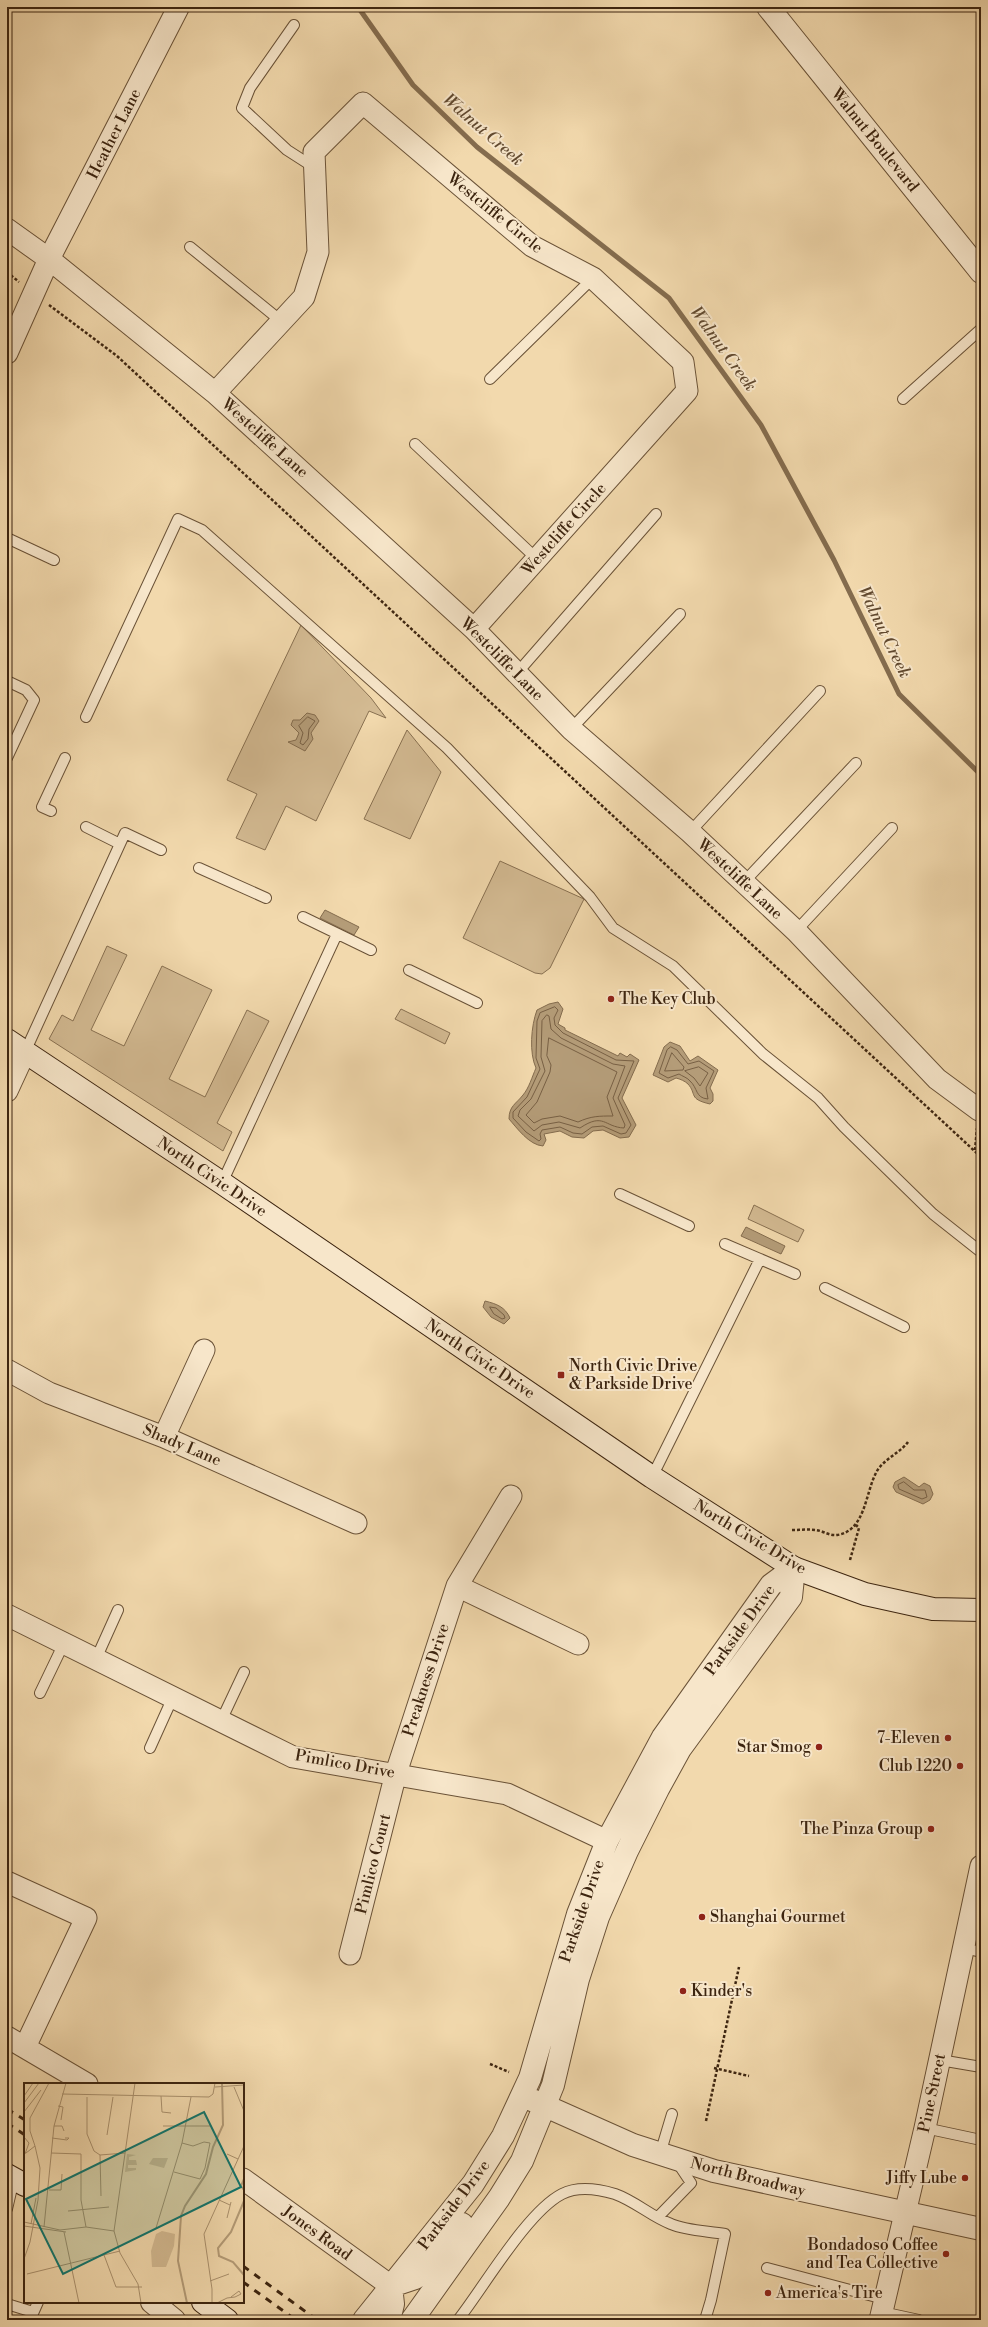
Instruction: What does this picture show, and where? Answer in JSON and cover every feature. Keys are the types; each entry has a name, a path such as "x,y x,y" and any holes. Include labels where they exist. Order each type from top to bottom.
{"street":[{"name":"Walnut Boulevard","path":"768,7 981,272"},
{"name":"Heather Lane","path":"7,353 49,259 178,8"},
{"name":"Westcliffe Circle","path":"215,393 304,297 318,252 314,152 363,103 532,246 593,278 683,362 688,391 474,629"},
{"name":"Westcliffe Lane","path":"7,229 49,259 215,393 474,629 518,672 571,729 690,832 796,931 937,1079 980,1107"},
{"name":"North Civic Drive","path":"7,1040 222,1182 652,1477 794,1568 865,1594 933,1609 981,1610"},
{"path":"7,1091 25,1052"},
{"path":"164,1436 204,1350"},
{"name":"Shady Lane","path":"7,1370 49,1393 164,1436 356,1523"},
{"name":"Preakness Drive","path":"396,1774 457,1586 511,1496"},
{"name":"Parkside Drive","path":"364,2320 473,2184 503,2136 523,2096 578,1914 607,1841 663,1737 771,1585 794,1568"},
{"name":"Parkside Drive","path":"412,2320 499,2198 522,2161 546,2106 553,2085 578,1979 596,1924 627,1851 680,1749 791,1597 794,1568"},
{"path":"457,1586 578,1644"},
{"name":"Pimlico Drive","path":"7,1615 293,1757 507,1794 607,1841"},
{"name":"Pimlico Court","path":"350,1954 396,1774"},
{"name":"Pine Street","path":"882,2310 940,2060 972,1950 981,1866"},
{"path":"7,1882 86,1918 16,2042 85,2083"},
{"name":"North Broadway","path":"523,2096 633,2145 714,2171 981,2229"},
{"name":"Jones Road","path":"244,2180 391,2286"},
{"path":"389,2320 393,2304 391,2286 415,2278 437,2257 466,2219 499,2198"},
{"path":"153,2303 174,2320"},
{"path":"204,2303 227,2320"}],"lane":[{"path":"294,25 250,88 242,108 287,150 315,168"},
{"path":"190,247 282,321"},
{"path":"490,379 593,278"},
{"path":"903,399 981,329"},
{"path":"414,444 536,559"},
{"path":"518,672 656,514"},
{"path":"86,717 178,519 202,530 446,748 590,897 613,928 672,966 762,1054 818,1098 844,1127 933,1214 981,1252"},
{"path":"7,538 54,560"},
{"path":"571,729 680,614"},
{"path":"7,681 26,690 34,700 7,758"},
{"path":"690,832 820,691"},
{"path":"51,812 42,807 66,758"},
{"path":"744,882 856,763"},
{"path":"86,827 120,844"},
{"path":"796,931 892,828"},
{"path":"25,1052 125,832 161,850"},
{"path":"199,868 266,898"},
{"path":"303,917 371,950"},
{"path":"222,1182 337,934"},
{"path":"409,970 477,1003"},
{"path":"620,1194 689,1226"},
{"path":"725,1244 794,1274"},
{"path":"652,1477 760,1259"},
{"path":"825,1288 904,1327"},
{"path":"96,1659 118,1610"},
{"path":"40,1692 64,1643"},
{"path":"221,1721 244,1672"},
{"path":"150,1748 173,1697"},
{"path":"940,2060 981,2067"},
{"path":"658,2217 691,2183 667,2156 672,2114"},
{"path":"925,2128 981,2140"},
{"path":"7,2209 18,2183"},
{"path":"458,2320 521,2234 545,2206 562,2194 579,2189 596,2189 617,2194 672,2225 726,2234 705,2320"},
{"path":"767,2268 882,2310 919,2320"},
{"path":"7,2304 32,2316 38,2303"}],"path":[{"path":"7,272 117,356 981,1157"},
{"path":"792,1530 817,1530 836,1536 848,1532 856,1525 862,1512 868,1489 878,1470 908,1442"},
{"path":"850,1560 859,1528 856,1525"},
{"path":"706,2121 739,1967"},
{"path":"490,2064 509,2072"},
{"path":"714,2068 749,2076"}],"shaded area":[{"path":"301,625 371,698 386,718 369,711 316,821 286,806 265,850 236,838 257,794 227,780"},
{"path":"407,730 441,772 410,839 364,819"},
{"path":"500,861 584,899 550,968 542,974 535,973 463,938"},
{"path":"107,946 127,955 91,1030 124,1046 162,966 212,990 169,1079 205,1097 247,1010 269,1021 217,1123 232,1132 223,1151 49,1039 62,1015 73,1021"},
{"path":"401,1009 450,1033 445,1044 395,1019"},
{"path":"754,1205 804,1230 798,1242 748,1219"}],"water":[{"path":"307,713 315,715 319,721 311,733 313,739 305,751 288,742 296,740 299,733 291,725 293,720 300,720"},
{"path":"325,910 359,927 354,935 320,918"},
{"path":"558,1002 563,1009 558,1024 565,1028 565,1030 618,1056 620,1053 627,1057 630,1054 639,1060 622,1098 636,1125 629,1137 620,1138 603,1130 593,1131 584,1138 572,1137 560,1131 544,1134 546,1140 543,1146 533,1143 509,1119 510,1111 529,1086 536,1068 532,1055 532,1039 533,1024 537,1010 549,1004"},
{"path":"670,1042 680,1046 690,1061 698,1056 718,1070 710,1088 713,1094 713,1101 710,1104 696,1098 688,1084 682,1080 676,1078 668,1082 653,1075 664,1047"},
{"path":"746,1227 785,1246 781,1254 741,1236"},
{"path":"485,1301 500,1306 506,1311 510,1318 504,1324 491,1317 483,1307"},
{"path":"904,1477 919,1487 924,1483 930,1486 933,1494 930,1500 923,1504 896,1492 893,1487 895,1482"}],"waterway":[{"name":"Walnut Creek","path":"358,7 413,85 477,147 669,298 761,425 834,560 899,694 981,775"}],"railway":[{"path":"7,2109 24,2119"},
{"path":"7,2123 24,2134"},
{"path":"244,2267 317,2320"},
{"path":"244,2283 296,2320"}],"place":[{"name":"The Key Club","path":"611,999"},
{"name":"North Civic Drive & Parkside Drive","path":"561,1375"},
{"name":"7-Eleven","path":"948,1738"},
{"name":"Star Smog","path":"819,1747"},
{"name":"Club 1220","path":"960,1766"},
{"name":"The Pinza Group","path":"931,1829"},
{"name":"Shanghai Gourmet","path":"702,1917"},
{"name":"Kinder's","path":"683,1991"},
{"name":"Jiffy Lube","path":"965,2178"},
{"name":"Bondadoso Coffee and Tea Collective","path":"946,2254"},
{"name":"America's Tire","path":"768,2293"}]}
